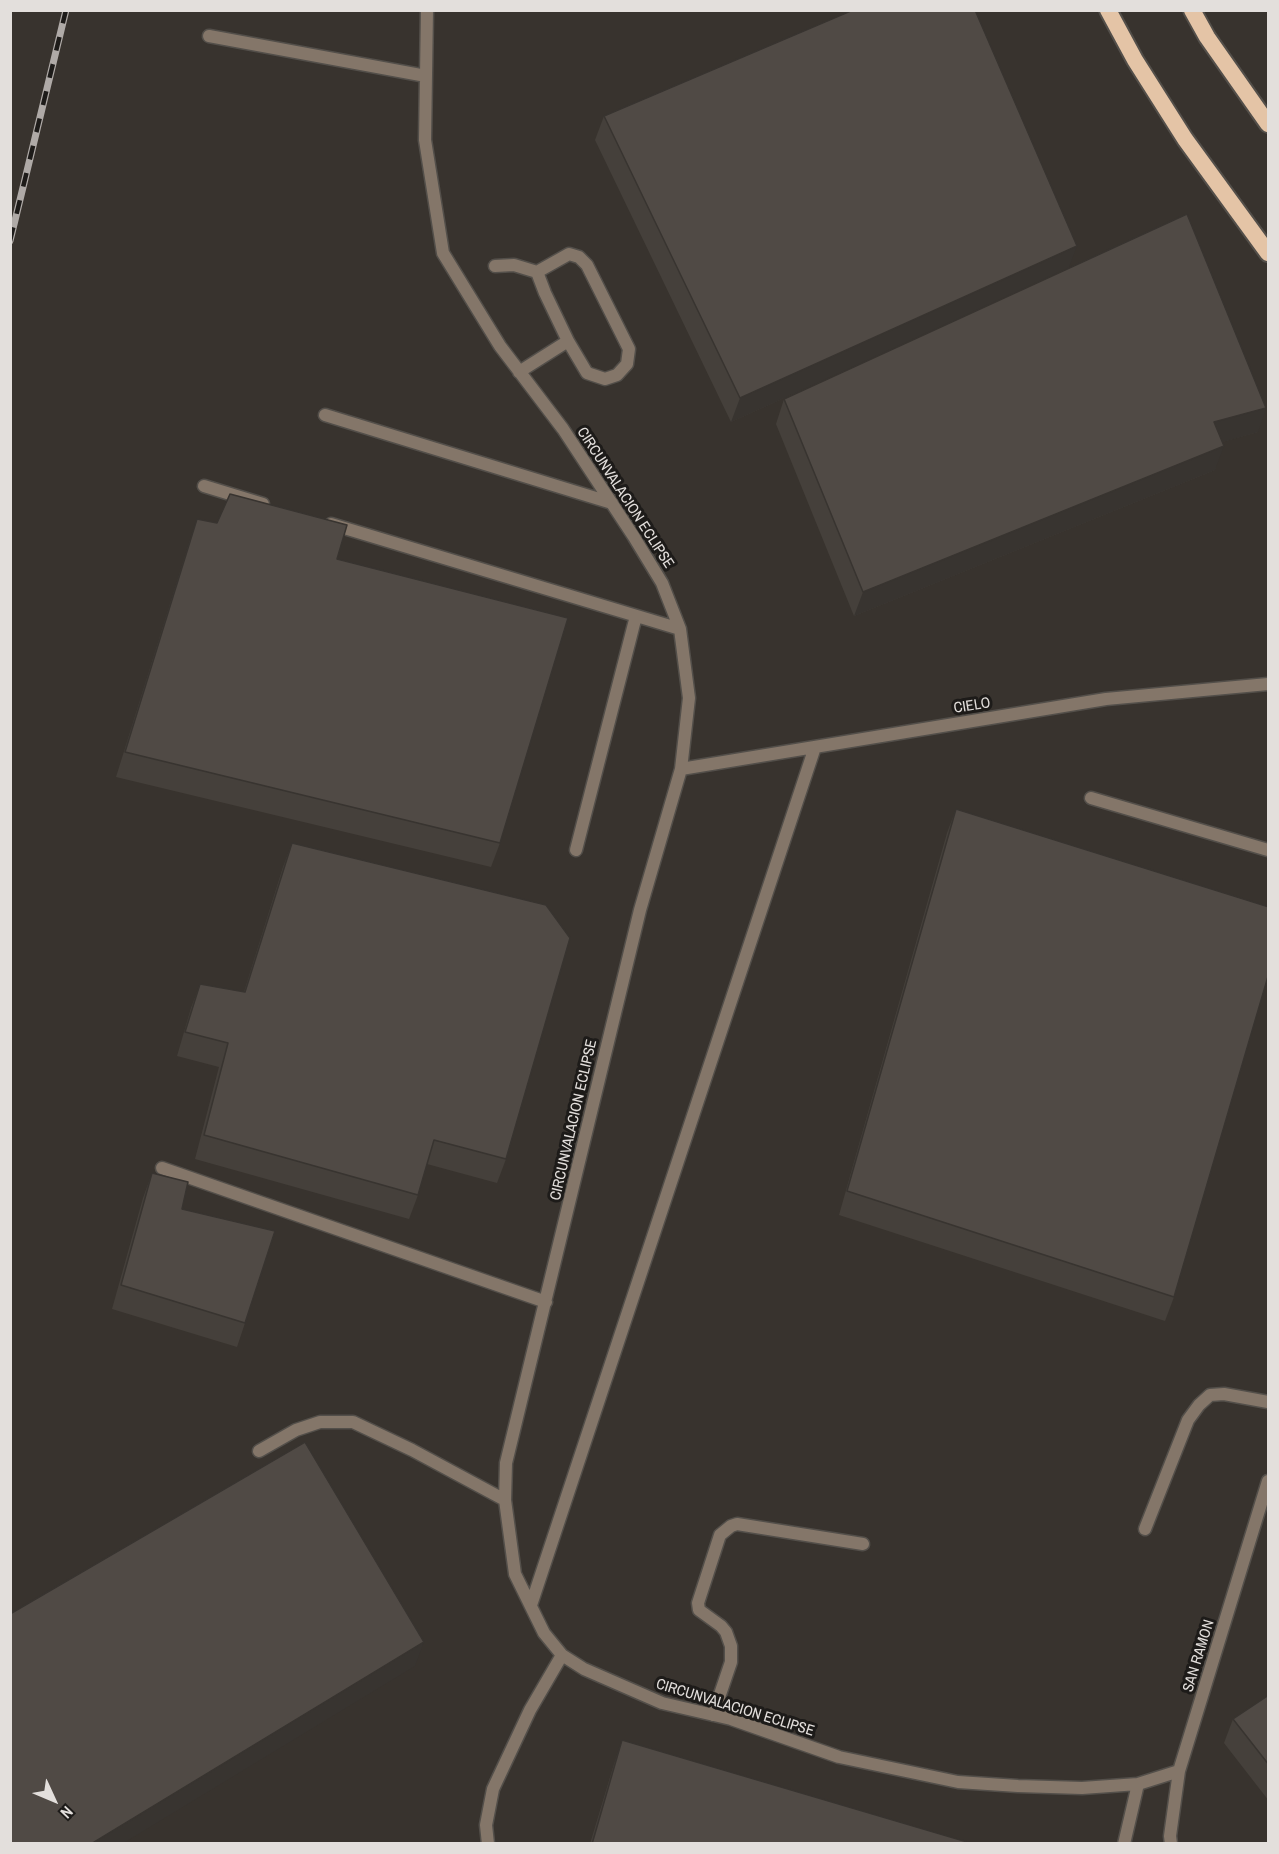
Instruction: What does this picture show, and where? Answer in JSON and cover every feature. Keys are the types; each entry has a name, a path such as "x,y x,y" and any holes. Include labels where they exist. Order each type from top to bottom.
{"highway":[{"path":"1107,10 1135,60 1185,139 1269,253"},
{"path":"1192,10 1207,37 1269,124"}],"lane":[{"name":"CIRCUNVALACION ECLIPSE","path":"427,10 425,140 443,254 500,346 563,429 662,583 680,629 688,698 681,769 640,910 506,1463 504,1500 515,1574 544,1633 562,1655 584,1669 662,1703 713,1715 839,1757 958,1782 1082,1788 1138,1784 1179,1771"},
{"path":"209,36 426,76"},
{"path":"495,266 514,265 537,272 569,254 579,257 587,265 629,349 627,364 617,375 605,379 587,373 544,293 537,272"},
{"path":"519,372 568,341"},
{"path":"325,414 612,503"},
{"path":"204,486 272,506"},
{"path":"317,520 680,629"},
{"path":"576,850 636,616"},
{"name":"CIELO","path":"681,769 1106,699 1269,684"},
{"path":"531,1605 815,747"},
{"path":"1092,798 1269,850"},
{"path":"162,1168 546,1302"},
{"path":"1145,1529 1188,1420 1199,1405 1210,1395 1224,1394 1269,1402"},
{"path":"259,1451 296,1430 320,1422 353,1422 412,1450 504,1500"},
{"name":"SAN RAMON","path":"1171,1844 1170,1836 1179,1771 1269,1481"},
{"path":"713,1715 731,1662 731,1646 726,1632 703,1614 698,1606 720,1535 737,1524 863,1544"},
{"path":"488,1844 486,1825 494,1789 525,1720 562,1655"},
{"path":"1124,1844 1138,1784"}],"building":[{"path":"853,10 975,10 1077,246 740,398 604,116"},
{"path":"1187,214 1266,408 1214,422 1224,446 863,592 784,399"},
{"path":"230,494 347,525 337,559 568,618 500,843 125,752 197,519 217,523"},
{"path":"956,809 1269,907 1269,973 1174,1297 847,1191"},
{"path":"292,843 546,905 570,938 506,1159 434,1140 418,1195 204,1135 228,1043 185,1032 200,984 245,992"},
{"path":"152,1173 188,1182 182,1209 275,1231 245,1323 121,1285"},
{"path":"305,1442 424,1642 91,1844 10,1844 10,1614"},
{"path":"1269,1695 1269,1765 1233,1719"},
{"path":"622,1740 974,1844 592,1844"}],"railway":[{"path":"10,241 66,10"}]}
